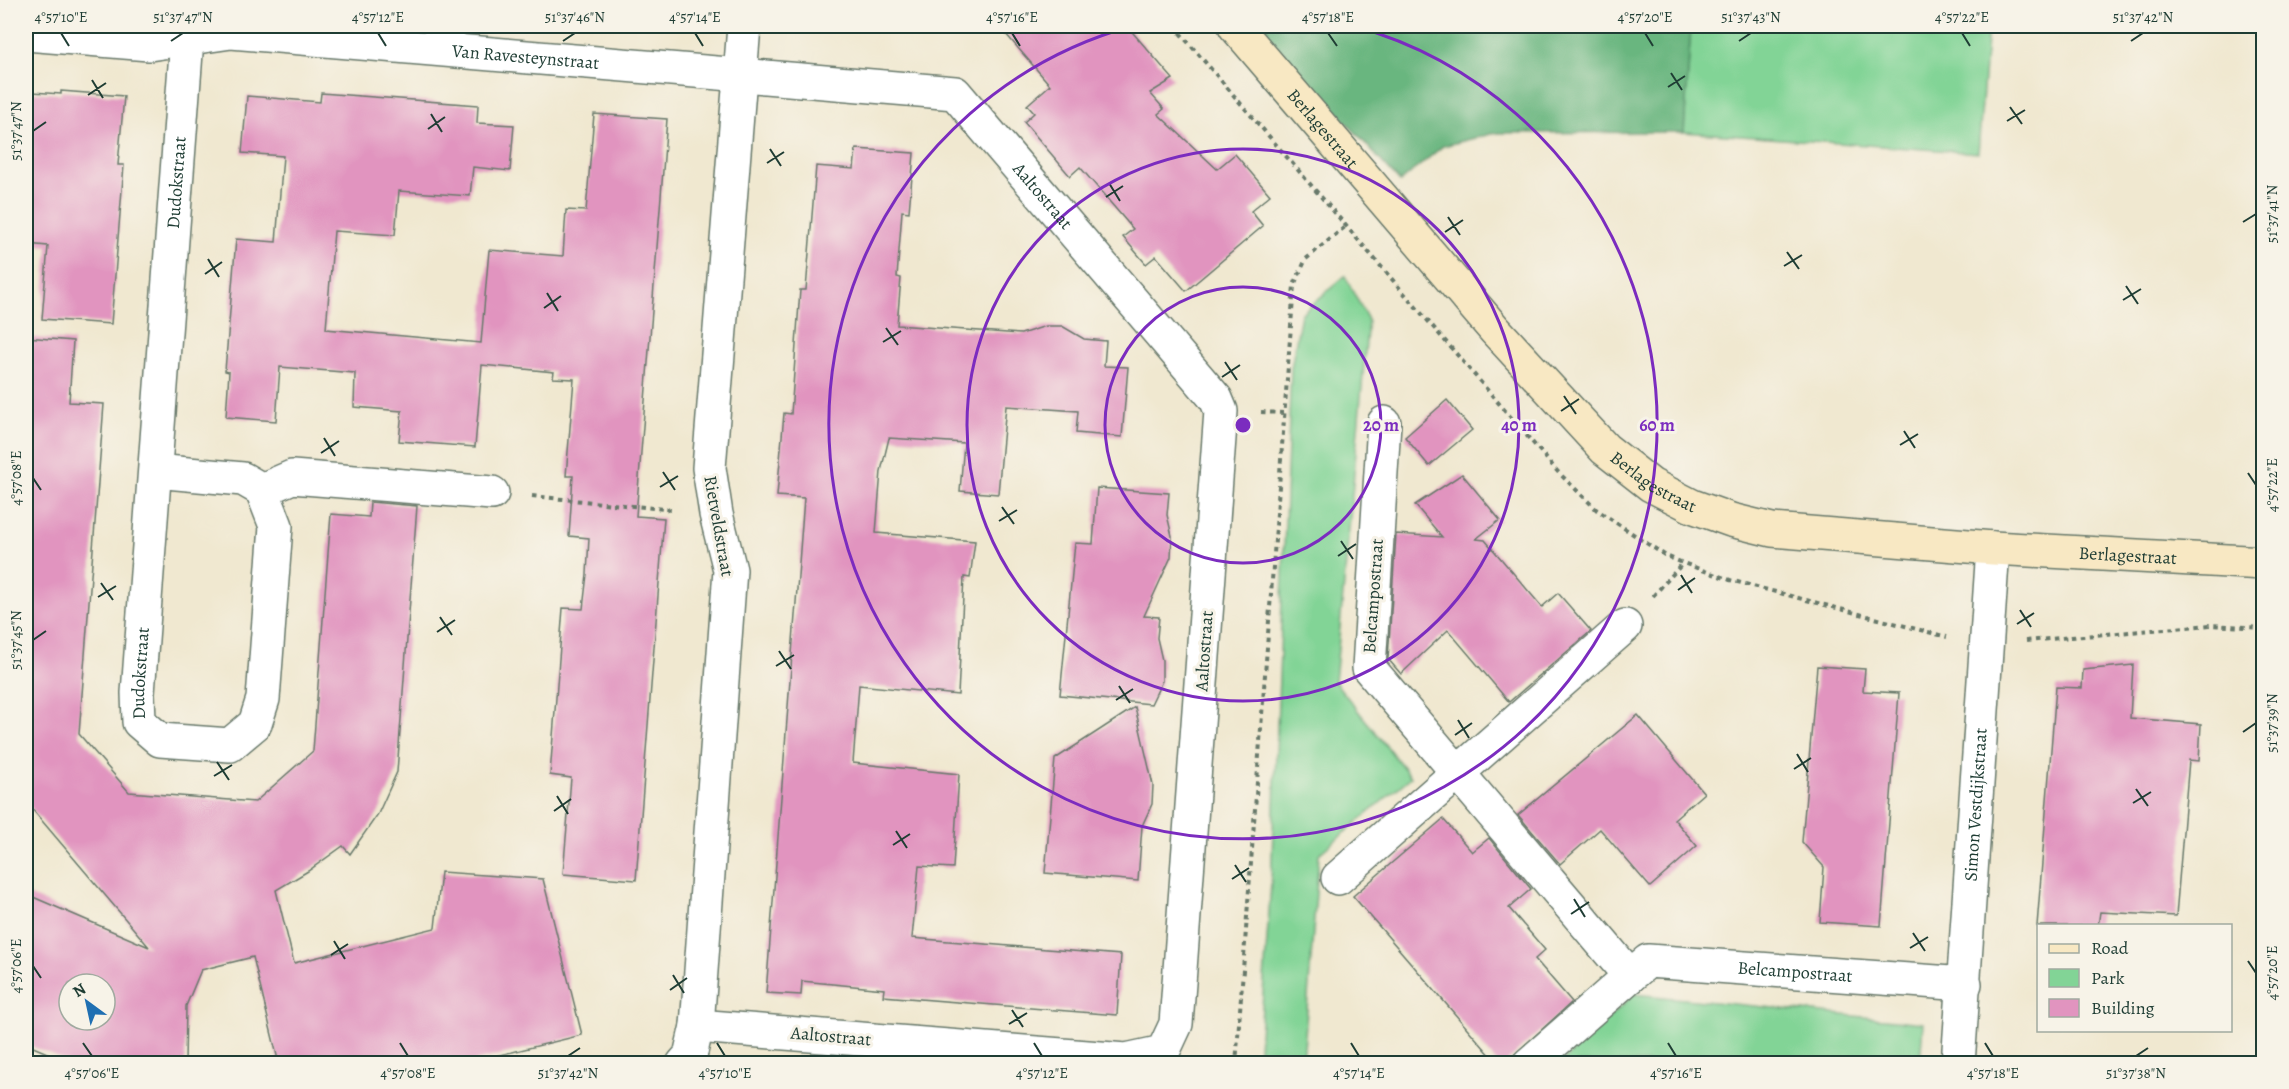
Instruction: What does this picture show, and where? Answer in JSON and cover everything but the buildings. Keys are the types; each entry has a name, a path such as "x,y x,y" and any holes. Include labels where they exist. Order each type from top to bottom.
{"street":[{"name":"Rietveldstraat","path":"683,1064 690,1056 697,1026 730,570 716,514 709,468 744,26"},
{"name":"Berlagestraat","path":"1235,26 1495,330 1605,449 1651,485 1692,506 1731,520 1772,530 1993,548 2264,563"},
{"name":"Van Ravesteynstraat","path":"26,34 148,44 188,32 315,32 740,73"},
{"name":"Dudokstraat","path":"188,32 138,693 139,722 160,740 230,745 255,724 263,699 276,526 262,490"},
{"name":"Aaltostraat","path":"697,1026 999,1057 1126,1060 1163,1052 1176,1024 1221,411 1216,399 955,93 740,73"},
{"name":"Belcampostraat","path":"1384,423 1369,668 1630,976"},
{"path":"155,471 243,479 262,490 292,477 492,493"},
{"name":"Simon Vestdijkstraat","path":"1958,1064 1993,548"},
{"path":"1338,878 1625,626"},
{"name":"Belcampostraat","path":"1529,1064 1648,961 1965,984"}],"path":[{"path":"1236,1064 1294,285 1306,259 1346,225"},
{"path":"492,493 716,514"}],"green space":[{"path":"1259,26 1691,26 1684,132 1495,133 1443,146 1400,182"},
{"path":"1691,26 1988,26 1978,153 1684,132"},
{"path":"1345,276 1368,320 1335,682 1411,777 1319,854 1303,1062 1311,1063 1258,1063 1271,883 1291,368 1301,314"},
{"path":"1634,994 1923,1023 1920,1063 1561,1063"}]}
